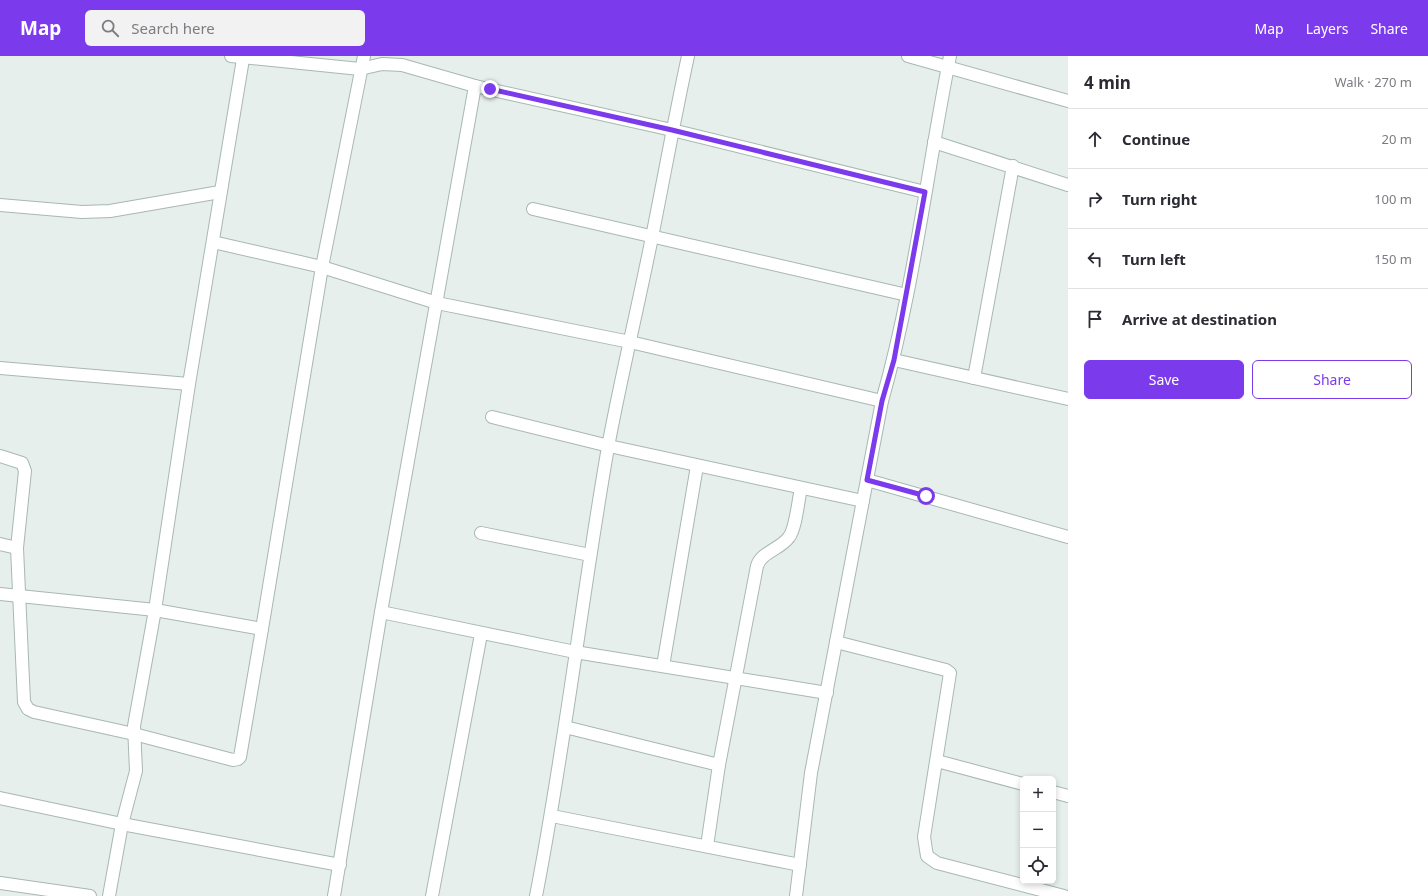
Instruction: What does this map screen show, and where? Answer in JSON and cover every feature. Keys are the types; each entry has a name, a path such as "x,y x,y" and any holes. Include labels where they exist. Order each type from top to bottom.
{"street":[{"path":"231,56 243,59 360,68 382,64 402,65 475,86 672,130 925,192"},
{"path":"0,456 22,463 24,467 17,548 24,702 28,709 34,712 134,734 233,760 238,759 240,757 262,629 322,267 360,68 364,56"},
{"path":"536,896 552,816 575,652 609,446 688,56"},
{"path":"908,56 949,61 1068,101"},
{"path":"109,896 122,824 136,771 137,756 134,734 155,610 220,192 243,59"},
{"path":"796,896 811,773 882,401 894,360 907,295 949,61"},
{"path":"334,896 381,612 475,86"},
{"path":"934,142 1013,166 1068,185"},
{"path":"974,378 1013,166"},
{"path":"0,205 82,212 110,211 220,192"},
{"path":"533,209 652,235 907,295"},
{"path":"213,242 322,267 437,303 630,342 882,401"},
{"path":"894,360 1068,399"},
{"path":"0,368 189,384"},
{"path":"492,417 697,466 863,501"},
{"path":"663,666 697,466"},
{"path":"867,480 1068,537"},
{"path":"707,846 719,765 758,562 785,542 792,534 801,488"},
{"path":"481,533 590,555"},
{"path":"0,544 17,548"},
{"path":"0,594 155,610 262,629"},
{"path":"381,612 481,634 575,652 827,693"},
{"path":"432,896 481,634"},
{"path":"836,642 948,671 950,677 924,837 925,850 932,860 1064,896"},
{"path":"565,727 719,765"},
{"path":"936,761 1020,783"},
{"path":"1056,793 1068,796"},
{"path":"0,798 122,824 340,865"},
{"path":"552,816 800,865"},
{"path":"0,883 90,896"}],"route":[{"path":"490,89 672,130 925,192 894,360 882,401 867,480 926,496"}]}
